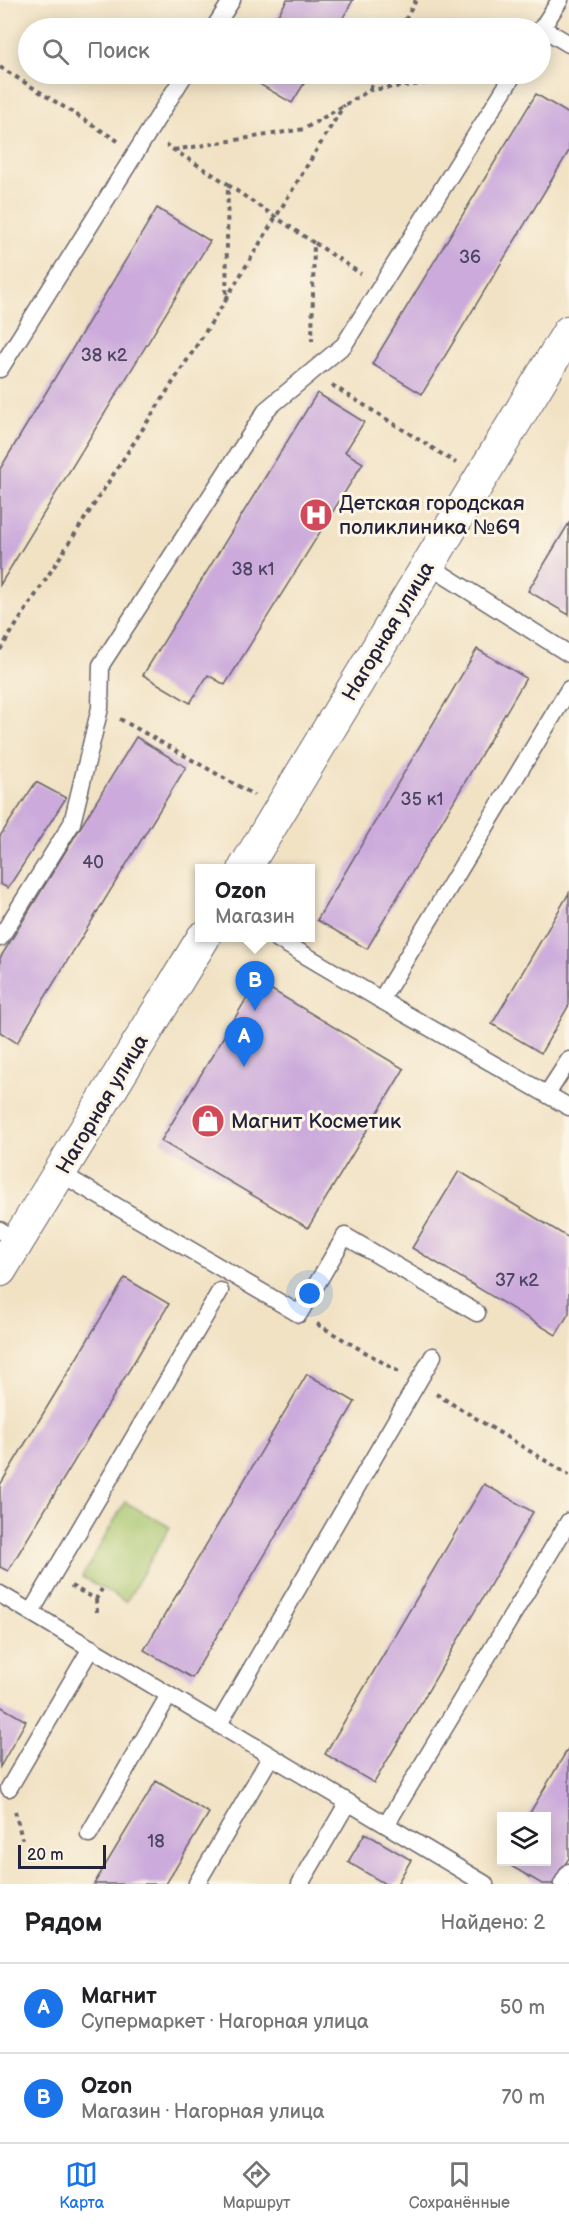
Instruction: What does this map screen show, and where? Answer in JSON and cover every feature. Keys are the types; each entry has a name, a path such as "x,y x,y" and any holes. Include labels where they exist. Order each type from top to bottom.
{"street":[{"name":"Нагорная улица","path":"248,864 569,332"},
{"name":"Нагорная улица","path":"0,1270 9,1236 60,1173 201,942"}],"lane":[{"path":"220,18 232,0"},
{"path":"549,18 560,0"},
{"path":"551,35 569,44"},
{"path":"0,369 179,84"},
{"path":"0,938 72,823 100,708 101,665 267,409 344,345 508,84"},
{"path":"428,565 569,654"},
{"path":"381,1000 569,689"},
{"path":"283,942 569,1107"},
{"path":"547,1094 569,1060"},
{"path":"60,1173 299,1314 345,1236 477,1313"},
{"path":"31,1612 220,1291"},
{"path":"219,1724 433,1356"},
{"path":"386,1825 569,1521"},
{"path":"0,1594 483,1883"},
{"path":"9,1788 91,1648"},
{"path":"89,1834 169,1695"},
{"path":"197,1883 271,1756"},
{"path":"300,1884 348,1802"},
{"path":"562,1884 569,1872"}],"path":[{"path":"406,18 416,0"},
{"path":"0,67 18,78"},
{"path":"27,84 136,152"},
{"path":"370,90 373,84"},
{"path":"174,150 304,129 370,90 421,84"},
{"path":"0,650 226,300 345,105"},
{"path":"148,134 228,184 226,300"},
{"path":"315,243 381,287"},
{"path":"100,708 281,810"},
{"path":"299,1314 569,1475"},
{"path":"52,1575 96,1599"},
{"path":"97,1612 96,1599 102,1589"},
{"path":"9,1788 22,1839"}],"green space":[{"path":"125,1502 170,1527 126,1602 82,1577"}],"building":[{"path":"287,0 353,0 343,18 276,18"},
{"path":"259,84 304,84 292,103"},
{"path":"536,94 569,114 569,151 422,394 372,364"},
{"path":"157,208 210,241 0,585 0,469"},
{"path":"317,393 364,422 345,452 363,463 225,685 208,675 190,703 143,675"},
{"path":"569,523 569,615 528,591"},
{"path":"477,649 526,678 367,949 317,920"},
{"path":"136,737 186,767 17,1043 0,1032 0,958"},
{"path":"36,782 66,798 8,888 0,884 0,836"},
{"path":"569,893 569,1005 541,1053 492,1024"},
{"path":"257,981 404,1069 308,1228 161,1141"},
{"path":"459,1171 569,1238 569,1313 556,1335 412,1248"},
{"path":"125,1278 169,1304 8,1571 0,1567 0,1485"},
{"path":"307,1374 355,1402 192,1678 144,1650"},
{"path":"484,1484 533,1512 374,1783 325,1754"},
{"path":"0,1706 26,1721 0,1767"},
{"path":"569,1747 569,1858 553,1884 542,1884 511,1866 551,1866 551,1812 530,1812"},
{"path":"156,1781 209,1813 166,1884 94,1884"},
{"path":"365,1833 411,1860 397,1884 385,1884 348,1862"}],"place":[{"name":"Детская городская поликлиника №69","path":"316,515"},
{"name":"Ozon","path":"255,1011"},
{"name":"Магнит","path":"244,1067"},
{"name":"Магнит Косметик","path":"208,1121"}]}
